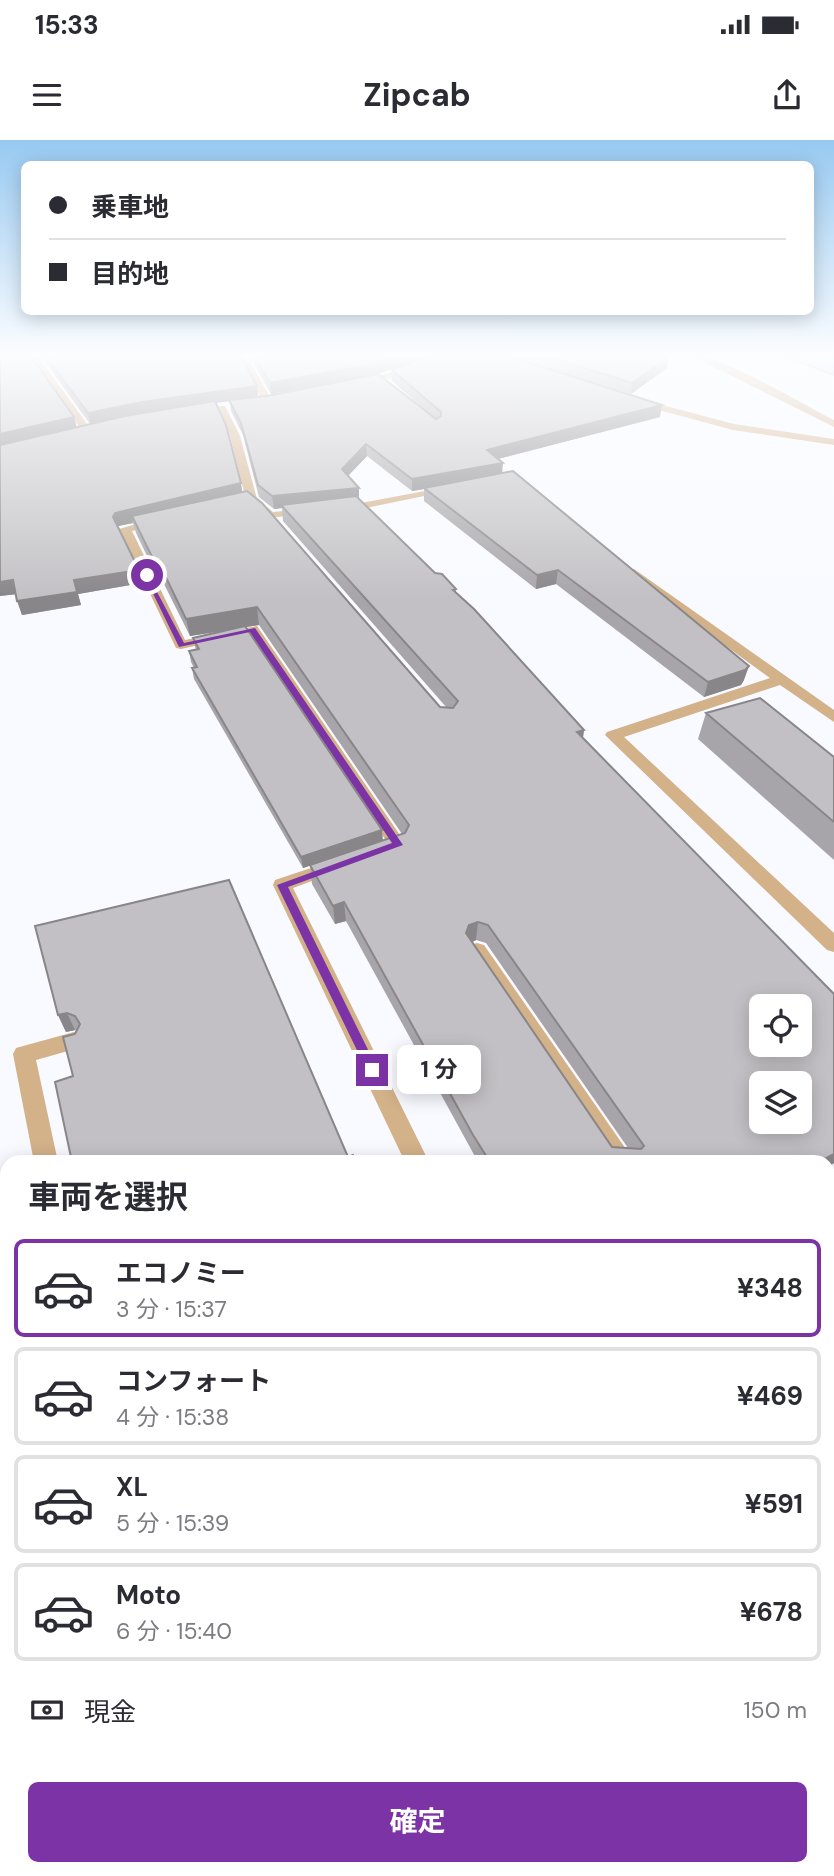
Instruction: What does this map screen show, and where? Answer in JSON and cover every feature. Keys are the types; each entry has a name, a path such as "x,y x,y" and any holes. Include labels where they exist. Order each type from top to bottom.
{"street":[{"path":"235,436 246,501 274,522 366,511 465,486"},
{"path":"794,436 834,442"},
{"path":"176,517 125,529 181,646 252,629 398,845 282,885 414,1155"},
{"path":"624,566 834,718"},
{"path":"782,680 613,735 834,945"},
{"path":"477,950 618,1155"},
{"path":"45,1155 24,1054 74,1041"}],"building":[{"path":"39,436 229,436 241,483 115,513 113,517 139,570 74,580 77,592 17,601 13,580 0,582 0,445"},
{"path":"245,436 541,436 487,450 503,463 412,479 366,444 342,469 359,488 272,496 258,485"},
{"path":"513,471 749,666 745,670 708,682 558,570 537,575 424,488"},
{"path":"247,491 262,503 440,707 453,708 458,701 281,505 356,496 435,573 442,574 456,589 453,590 474,609 584,730 577,732 834,994 834,1154 486,1155 344,902 333,906 310,865 405,833 409,825 257,607 186,619 159,563 155,563 132,516","holes":["478,922 488,925 644,1146 641,1149 612,1147 466,933 469,925"]},
{"path":"245,626 382,830 301,857 192,668 197,667 189,651 199,649 193,638"},
{"path":"760,698 834,757 834,822 706,713"},
{"path":"229,880 347,1155 71,1155 55,1082 73,1076 63,1037 75,1034 80,1024 75,1016 67,1013 58,1015 35,926"}],"route":[{"path":"147,575 181,646 252,629 398,845 282,885 372,1070"}]}
